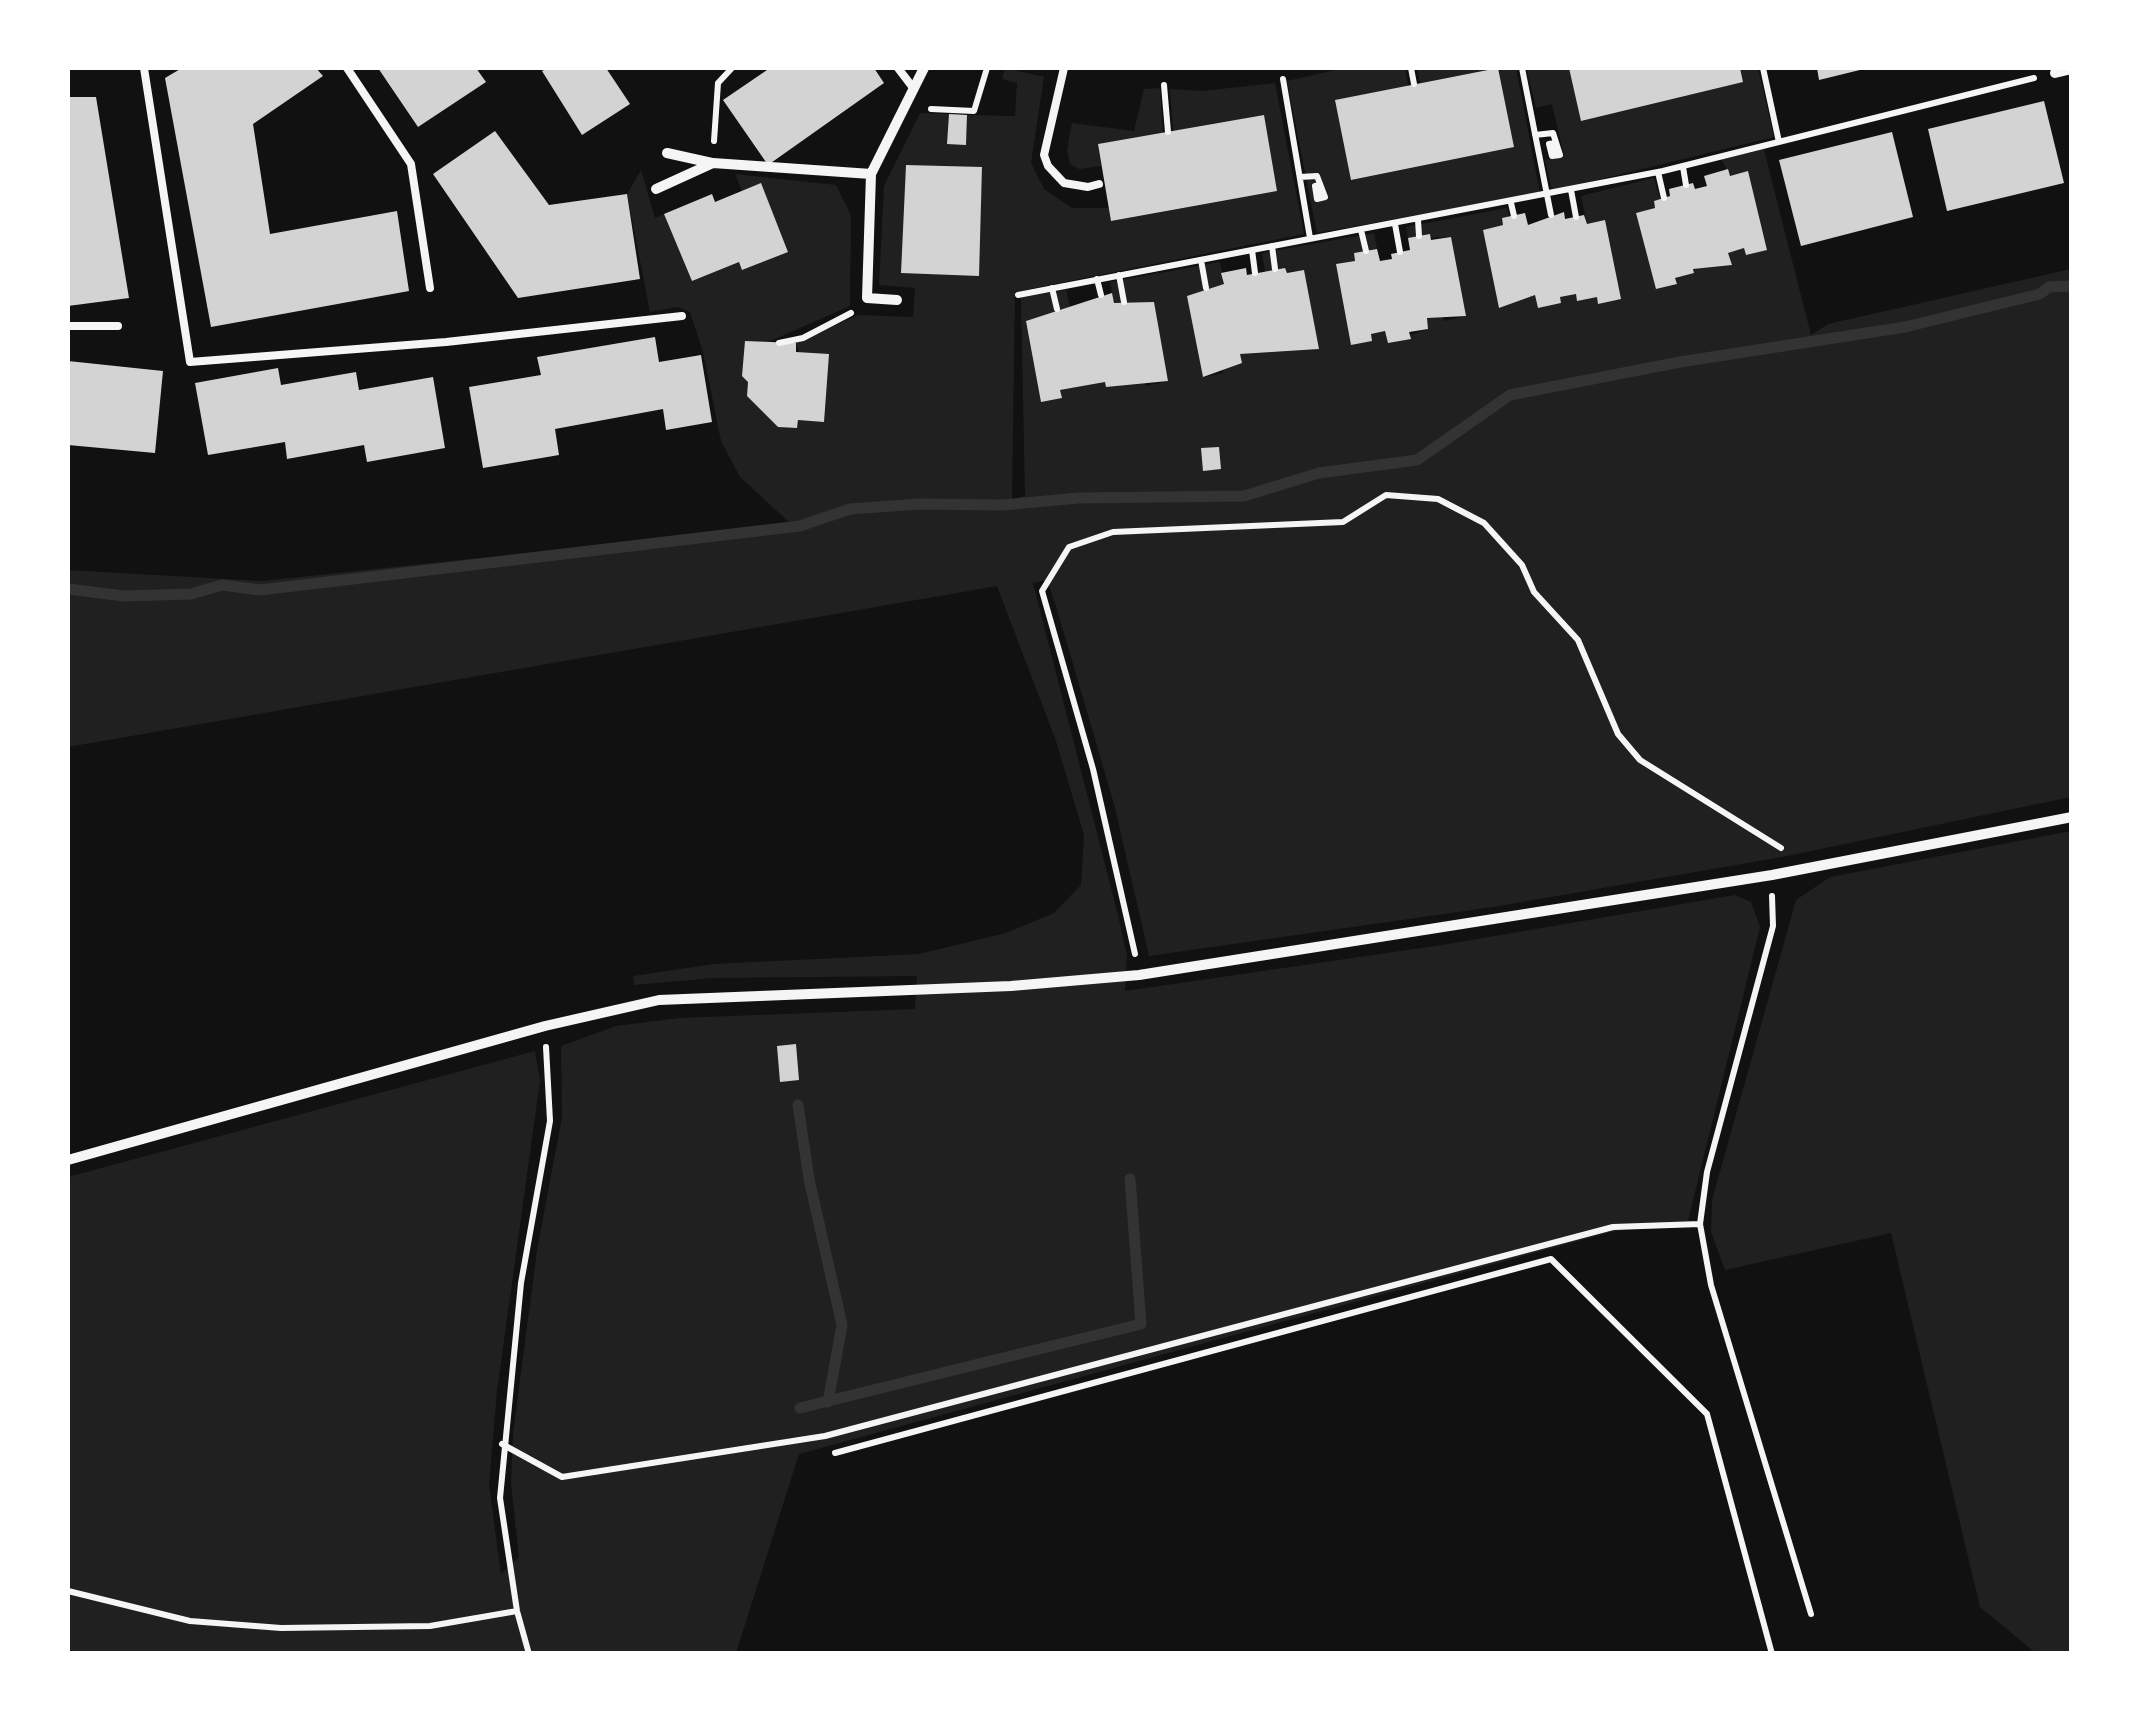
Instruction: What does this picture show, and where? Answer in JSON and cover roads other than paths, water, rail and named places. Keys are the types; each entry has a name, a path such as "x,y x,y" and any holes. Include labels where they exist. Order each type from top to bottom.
{"street":[{"path":"897,300 866,298 870,174 924,68"},
{"path":"2055,73 2072,69"},
{"path":"667,153 713,163 870,174"},
{"path":"656,189 713,163"},
{"path":"68,1160 545,1026 660,1000 932,990 1139,975 1772,875 2072,816"}],"lane":[{"path":"144,68 190,362 446,342 682,316"},
{"path":"347,68 411,164 430,288"},
{"path":"898,68 914,89"},
{"path":"1064,68 1044,155 1048,166 1064,183 1088,188 1100,184"},
{"path":"68,326 118,326"}],"waterway":[{"path":"68,589 124,596 191,594 222,585 260,590 800,526 850,509 919,504 1003,505 1078,498 1244,496 1319,473 1417,460 1510,395 1680,362 1905,327 2040,294 2049,287 2072,286"},
{"path":"798,1105 809,1179 842,1325 828,1402"},
{"path":"800,1408 1141,1324 1130,1179"}]}
